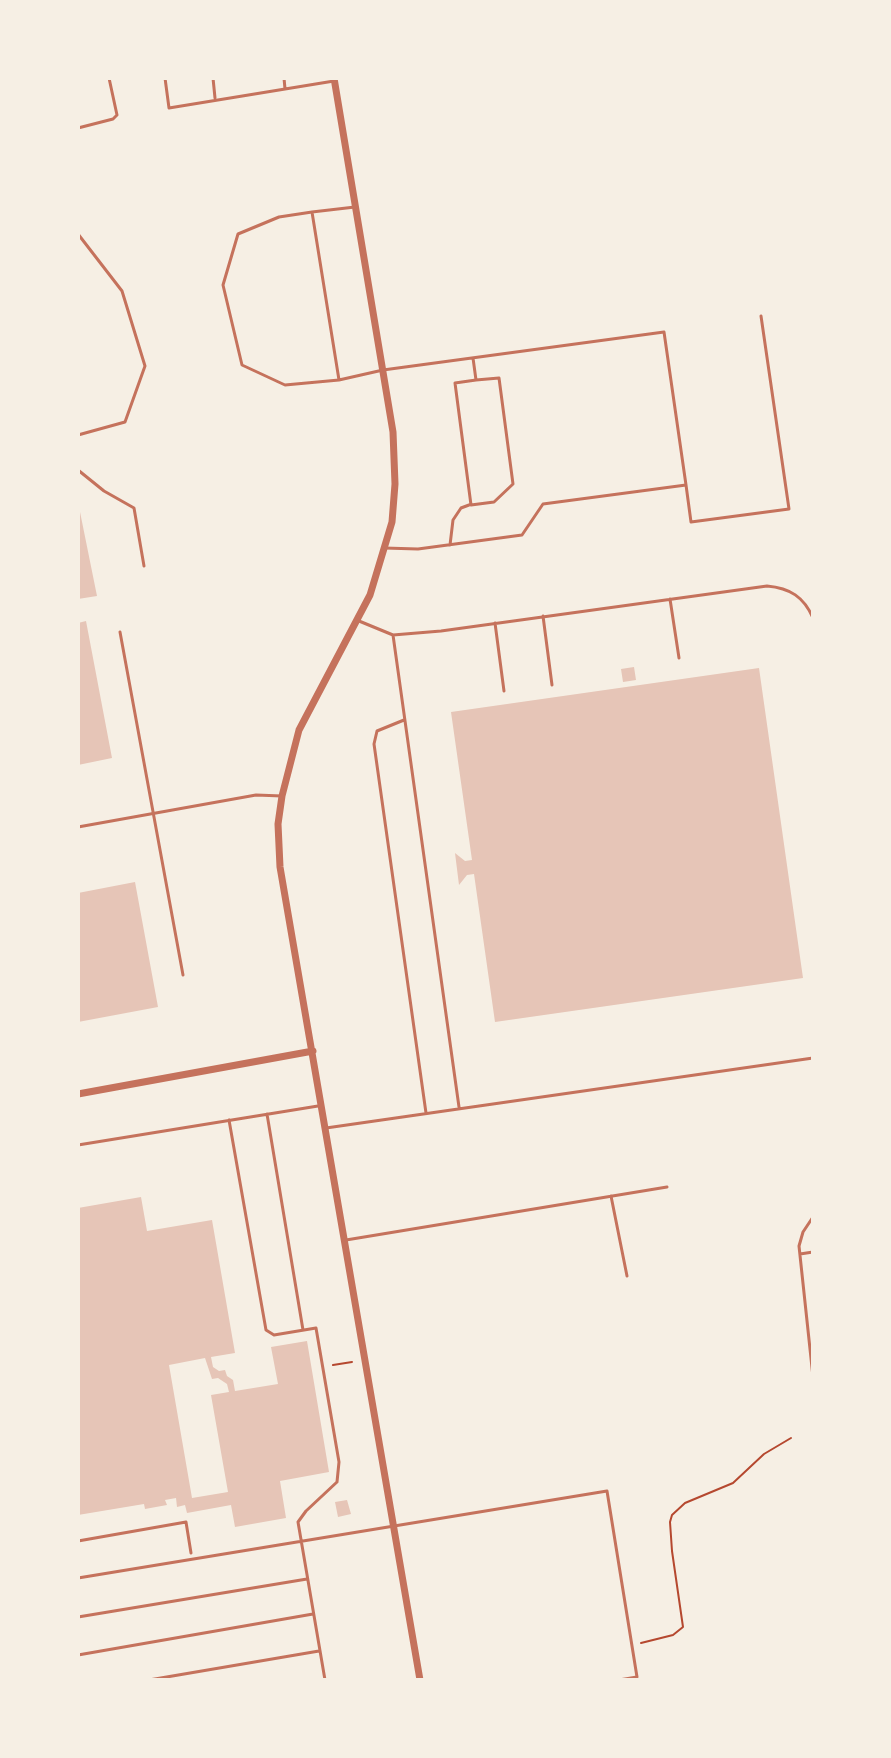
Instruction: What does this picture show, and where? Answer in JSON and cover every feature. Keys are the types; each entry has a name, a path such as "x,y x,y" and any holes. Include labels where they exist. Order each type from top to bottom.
{"street":[{"path":"334,80 393,432 395,484 392,522 370,595 299,730 278,824 280,867 420,1680"},
{"path":"78,1094 313,1051"}],"lane":[{"path":"78,128 113,119 117,115 109,78"},
{"path":"165,78 169,108 334,80"},
{"path":"213,78 215,99"},
{"path":"284,78 285,89"},
{"path":"355,207 279,217 238,234 223,285 242,365 285,385 339,380 383,370 664,332 691,522 789,509 761,316"},
{"path":"312,212 339,380"},
{"path":"78,234 122,291 145,366 125,422 78,435"},
{"path":"473,358 476,380"},
{"path":"450,545 453,520 461,508 494,502 513,484 499,378 455,383 471,505"},
{"path":"78,470 104,491 134,508 144,566"},
{"path":"384,548 418,549 522,535 543,504 686,485"},
{"path":"355,620 393,635 748,587 779,587 797,594 804,600 813,618"},
{"path":"670,598 679,658"},
{"path":"543,616 552,685"},
{"path":"495,623 504,691"},
{"path":"120,632 183,975"},
{"path":"393,635 459,1109"},
{"path":"404,720 377,731 374,744 426,1113"},
{"path":"78,827 256,795 282,796"},
{"path":"326,1128 813,1058"},
{"path":"78,1145 322,1105"},
{"path":"267,1114 303,1330"},
{"path":"229,1120 266,1330 274,1335 316,1328 340,1468 334,1486 299,1518 325,1680"},
{"path":"346,1240 667,1187"},
{"path":"611,1196 627,1276"},
{"path":"813,1217 803,1232 799,1246 813,1377"},
{"path":"800,1254 813,1252"},
{"path":"78,1578 607,1491 637,1677 619,1680"},
{"path":"78,1541 186,1522 191,1553"},
{"path":"78,1617 307,1579"},
{"path":"78,1655 313,1614"},
{"path":"149,1680 320,1651"}],"path":[{"path":"331,1365 352,1362"},
{"path":"632,1644 667,1637 683,1627 672,1551 672,1515 685,1503 733,1483 764,1454 791,1438"}],"building":[{"path":"78,502 97,596 78,599"},
{"path":"86,621 112,758 78,765 78,623"},
{"path":"634,667 636,680 623,682 621,669"},
{"path":"759,668 803,978 495,1022 474,874 467,875 459,885 455,853 465,861 472,860 451,712"},
{"path":"135,882 158,1007 78,1022 78,893"},
{"path":"141,1197 147,1231 212,1220 235,1353 211,1357 213,1367 219,1371 225,1370 233,1380 235,1391 278,1384 271,1347 307,1341 329,1472 280,1481 286,1518 235,1527 231,1505 187,1513 185,1505 177,1507 176,1498 165,1500 167,1505 145,1509 144,1504 78,1515 78,1208","holes":["205,1358 212,1379 218,1378 227,1384 229,1392 211,1395 228,1492 192,1498 169,1365"]},
{"path":"347,1500 351,1514 338,1517 335,1502"}]}
